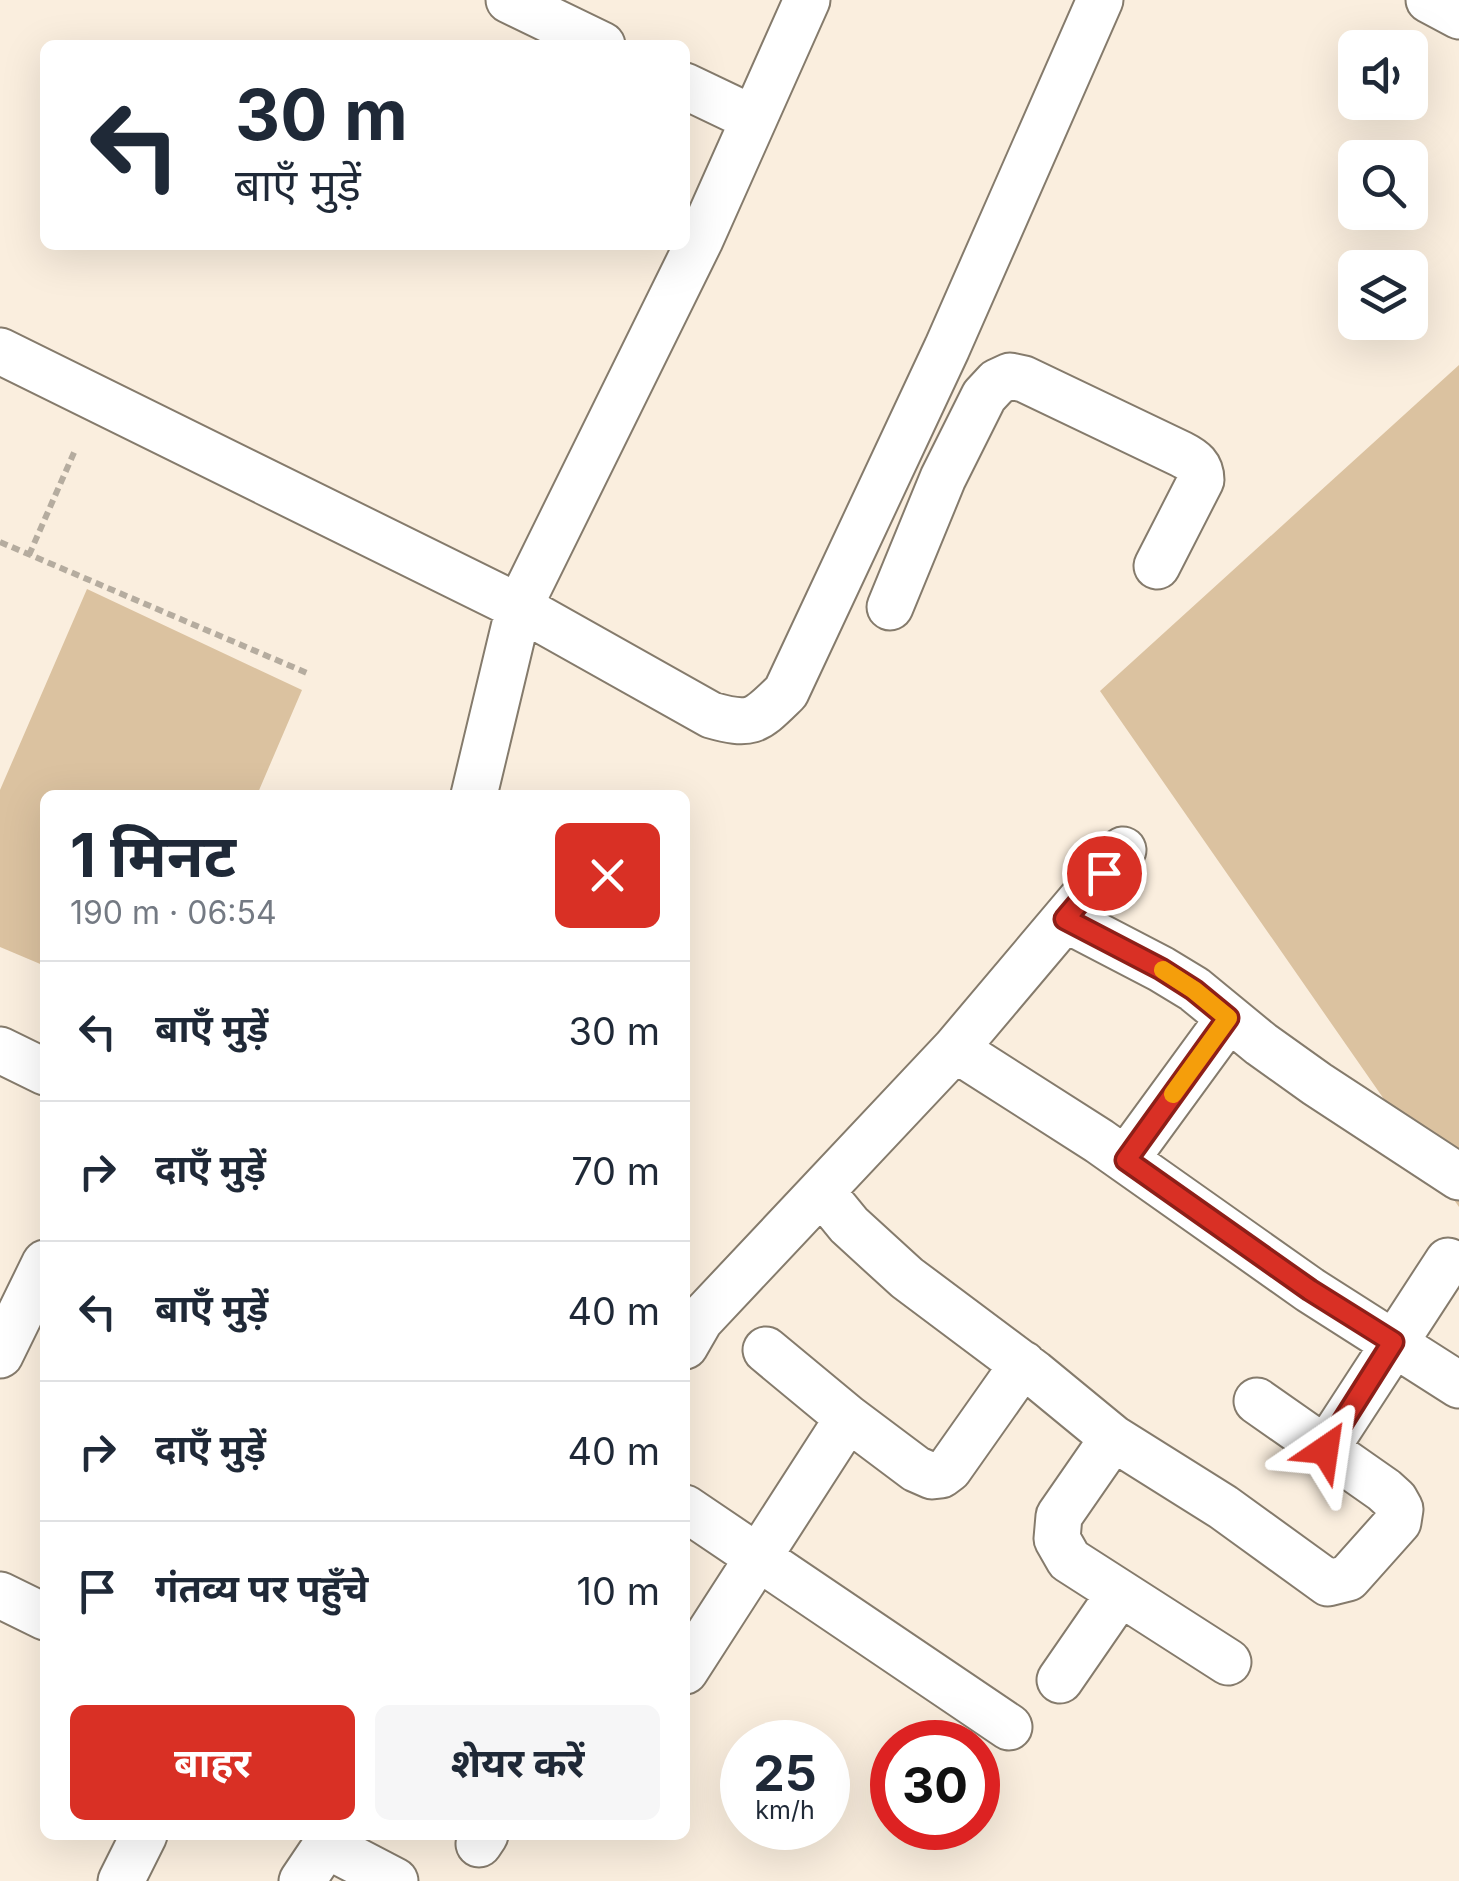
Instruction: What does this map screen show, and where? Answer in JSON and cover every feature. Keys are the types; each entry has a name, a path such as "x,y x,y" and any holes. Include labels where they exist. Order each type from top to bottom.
{"street":[{"path":"509,0 592,40"},
{"path":"475,790 518,606 700,240 807,0"},
{"path":"0,351 518,606 710,715 736,722 760,718 786,692 955,331 1100,0"},
{"path":"1428,0 1459,16"},
{"path":"690,88 754,119"},
{"path":"890,607 942,478 984,396 997,382 1010,376 1024,379 1181,454 1201,470 1200,480 1157,566"},
{"path":"898,452 942,478"},
{"path":"690,1337 700,1320 955,1049 1123,850"},
{"path":"1065,919 1194,990 1318,1084 1459,1177"},
{"path":"1126,1160 1228,1018"},
{"path":"955,1049 1126,1160 1310,1290 1459,1384"},
{"path":"0,1050 40,1070"},
{"path":"822,1192 849,1225 907,1278 1023,1364 1113,1438 1223,1507 1328,1583 1348,1578 1398,1522 1400,1509 1384,1490 1257,1401"},
{"path":"1325,1450 1448,1260"},
{"path":"0,1355 40,1274"},
{"path":"766,1350 848,1418 916,1469 932,1476 949,1469 1023,1364"},
{"path":"690,1663 848,1418"},
{"path":"1113,1438 1058,1516 1057,1539 1069,1560 1228,1662"},
{"path":"690,1511 760,1558 975,1720"},
{"path":"1060,1680 1120,1593"},
{"path":"0,1595 40,1615"},
{"path":"121,1881 142,1840"},
{"path":"320,1854 395,1881"}],"path":[{"path":"29,555 76,448"},
{"path":"0,542 307,673"}],"shaded area":[{"path":"1459,365 1459,1207 1100,691"},
{"path":"87,589 302,690 259,790 40,790 40,964 0,947 0,790"}],"slow traffic":[{"path":"1163,970 1228,1018 1173,1094"}],"route":[{"path":"1104,873 1065,919 1161,969 1228,1018 1126,1160 1310,1290 1393,1342 1325,1450"}]}
